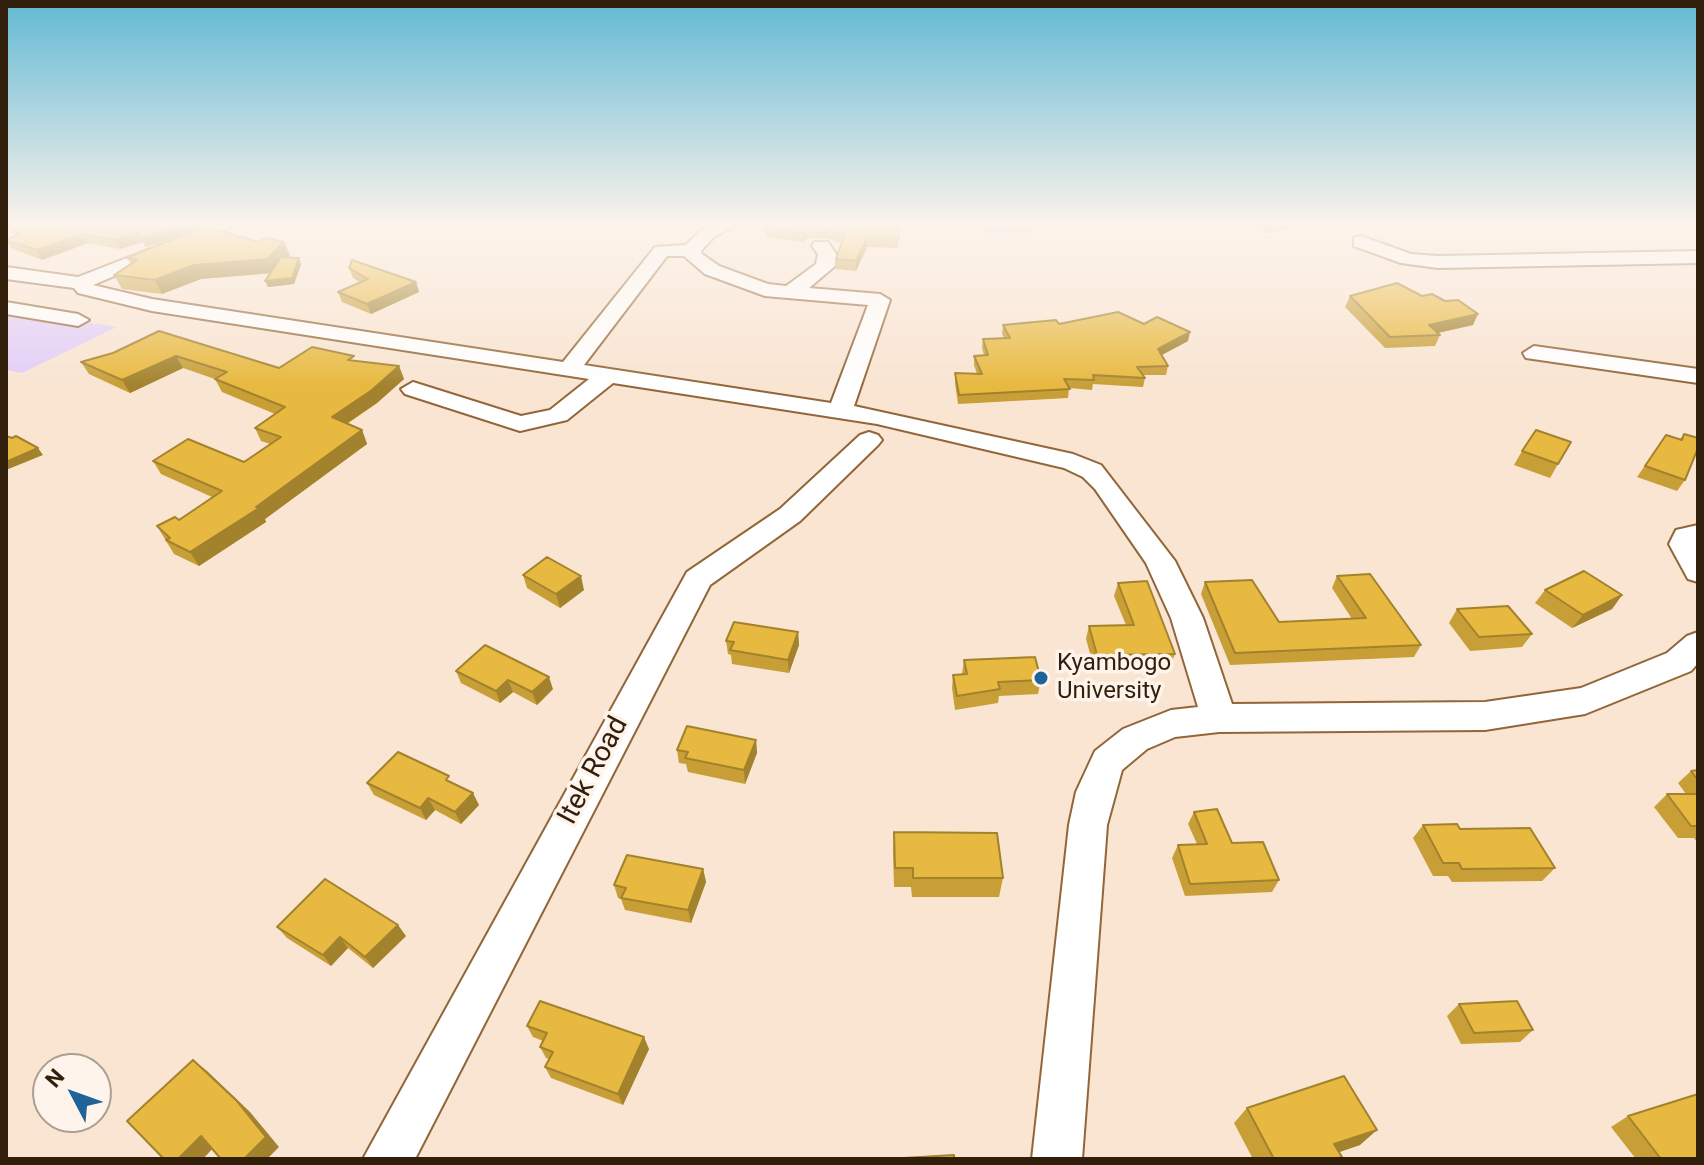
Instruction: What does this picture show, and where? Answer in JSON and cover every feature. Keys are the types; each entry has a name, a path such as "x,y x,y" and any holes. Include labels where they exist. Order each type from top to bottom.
{"street":[{"path":"46,278 80,283 92,278"},
{"path":"568,370 640,278"},
{"path":"731,278 765,290 880,300 840,411"},
{"path":"791,292 809,278"},
{"path":"80,283 85,289 152,305 840,411 1055,456 1092,471 1160,561 1187,618 1219,718"},
{"path":"6,308 78,320"},
{"path":"1534,353 1698,376"},
{"path":"413,389 520,424 558,415 609,375"},
{"name":"Itek Road","path":"388,1159 698,579 790,515 869,440"},
{"path":"1698,534 1686,537 1683,544 1698,572"},
{"path":"1057,1159 1082,863 1095,792 1108,761 1135,739 1171,724 1219,718 1485,716 1571,703 1634,683 1679,662 1698,644"}],"shaded area":[{"path":"6,311 117,327 22,373 6,370"}],"building":[{"path":"405,278 416,282 367,304 338,292 368,279"},
{"path":"1397,283 1422,296 1432,294 1445,301 1458,300 1478,314 1429,325 1440,335 1390,337 1350,296"},
{"path":"1118,312 1144,324 1157,317 1190,332 1158,349 1168,366 1137,367 1145,378 1093,375 1094,380 1064,379 1070,389 959,395 955,373 982,374 974,356 988,355 983,339 1010,338 1003,325 1056,320 1059,324"},
{"path":"159,331 279,368 312,347 354,356 348,360 399,366 372,390 332,417 362,430 256,507 259,508 190,552 166,540 170,538 157,526 175,517 179,520 222,491 153,461 188,439 244,462 281,437 255,428 285,407 215,379 227,372 176,356 122,380 81,362 113,353"},
{"path":"1536,430 1571,442 1558,464 1522,451"},
{"path":"1684,434 1698,438 1698,448 1685,480 1645,466 1666,435 1682,440"},
{"path":"6,436 16,436 38,448 6,462"},
{"path":"547,557 581,576 556,594 523,575"},
{"path":"1584,571 1622,595 1583,615 1545,590"},
{"path":"1370,574 1421,645 1235,653 1205,582 1252,580 1279,622 1366,618 1337,576"},
{"path":"1147,581 1175,654 1097,655 1089,626 1134,625 1118,583"},
{"path":"1508,606 1532,634 1479,637 1457,609"},
{"path":"734,622 798,632 788,660 730,650 734,642 726,641"},
{"path":"485,645 549,677 532,692 508,680 496,691 456,671"},
{"path":"1035,657 1041,680 998,682 1000,689 957,696 953,675 967,674 964,660"},
{"path":"687,726 756,740 744,770 685,758 688,752 677,750"},
{"path":"398,752 449,776 446,780 473,793 455,812 428,798 420,808 367,783"},
{"path":"1667,794 1698,794 1698,826 1691,826"},
{"path":"1217,809 1232,843 1263,842 1279,880 1190,884 1178,845 1207,844 1194,812"},
{"path":"1457,824 1460,829 1530,828 1555,868 1462,869 1459,863 1443,863 1423,825"},
{"path":"894,832 997,833 1003,878 913,878 913,868 895,868"},
{"path":"627,855 703,869 688,910 621,898 626,888 614,885"},
{"path":"325,879 398,925 365,957 340,937 323,955 277,927"},
{"path":"540,1001 644,1037 618,1094 545,1067 553,1052 540,1047 547,1033 527,1026"},
{"path":"1517,1001 1533,1030 1474,1033 1459,1004"},
{"path":"193,1060 237,1101 266,1137 244,1159 221,1159 201,1136 178,1159 164,1159 127,1121"},
{"path":"1344,1076 1377,1130 1334,1144 1342,1157 1336,1159 1274,1159 1247,1108"},
{"path":"1698,1094 1698,1159 1661,1159 1628,1116"},
{"path":"954,1155 954,1159 887,1159"}],"place":[{"name":"Kyambogo University","path":"1041,678"}]}
